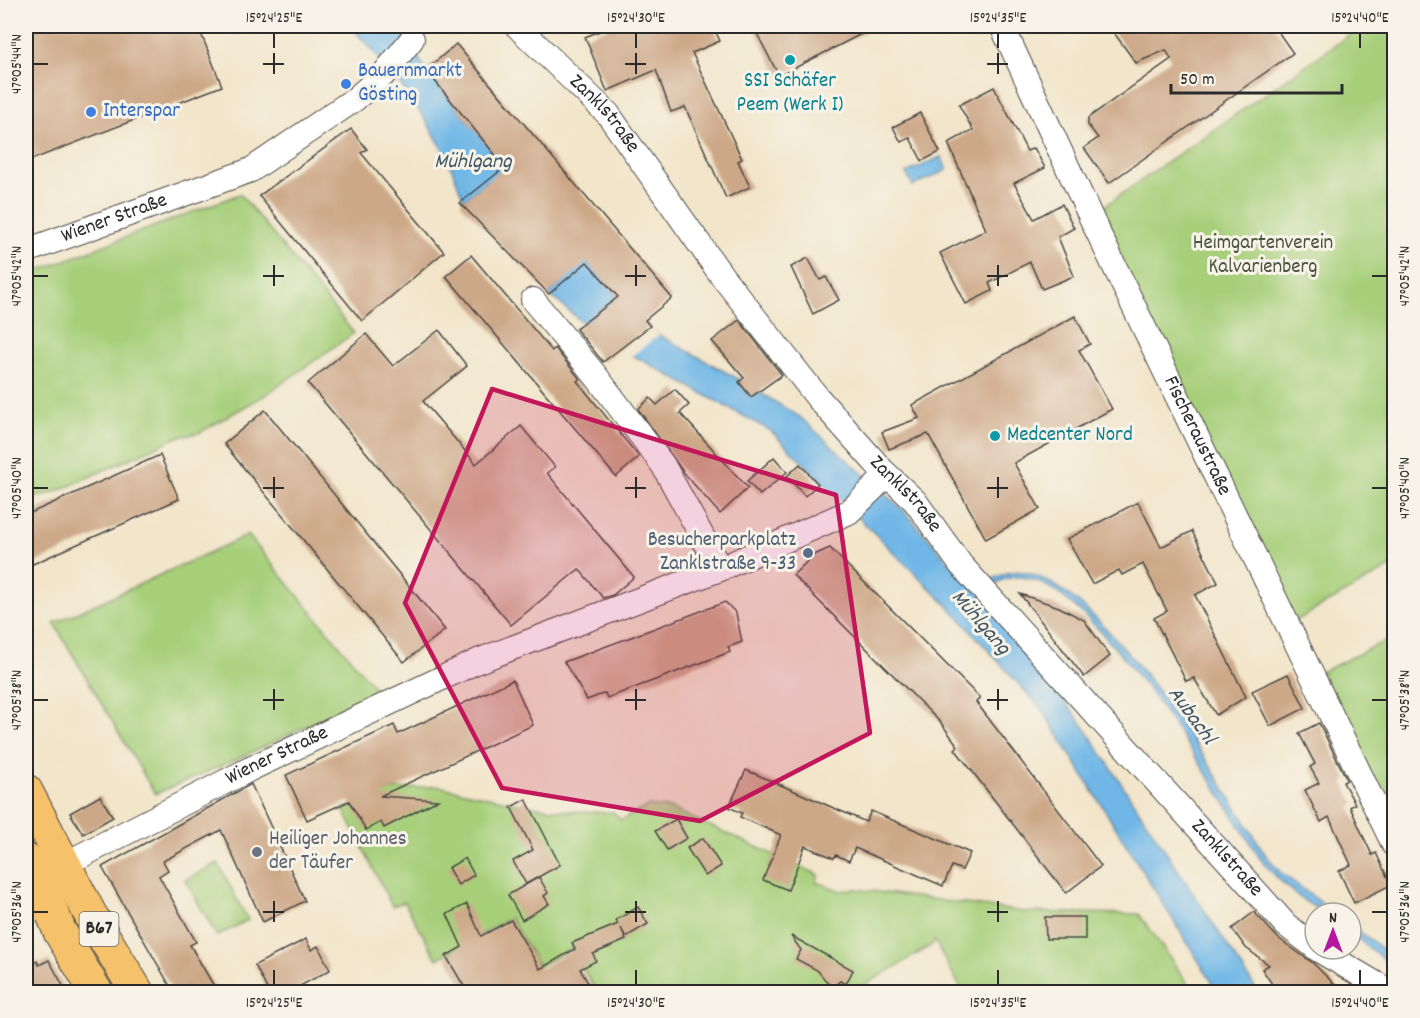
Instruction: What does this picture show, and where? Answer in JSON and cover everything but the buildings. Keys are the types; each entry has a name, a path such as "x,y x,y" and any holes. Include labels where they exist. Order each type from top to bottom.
{"main road":[{"name":"B67","path":"26,791 90,914 137,993"},
{"name":"B67","path":"30,880 96,993"}],"street":[{"name":"Zanklstraße","path":"517,26 608,114 722,276 883,479 915,501 961,565 1286,925 1303,938"},
{"name":"Fischeraustraße","path":"1002,26 1094,224 1395,845"},
{"name":"Wiener Straße","path":"26,251 251,170 355,99 383,75 412,39"},
{"path":"533,300 596,376 663,465 720,569"},
{"name":"Zanklstraße","path":"493,656 720,569 849,512 883,479"},
{"name":"Wiener Straße","path":"65,864 250,769 493,656"},
{"path":"30,880 65,864"},
{"name":"Zanklstraße","path":"1337,961 1390,993"}],"highlighted area":[{"path":"492,389 836,495 870,733 700,821 502,788 405,603"}],"green space":[{"name":"Heimgartenverein Kalvarienberg","path":"1362,26 1394,26 1394,565 1294,622 1096,212"},
{"path":"240,194 354,333 265,395 199,433 178,437 60,490 26,501 26,275"},
{"path":"248,535 378,692 240,758 155,794 54,623"},
{"path":"1394,637 1394,825 1321,672"},
{"path":"437,786 547,808 613,812 621,820 648,806 670,808 819,875 816,882 841,891 856,889 1025,912 1139,914 1194,992 963,992 934,940 932,945 853,992 597,992 571,949 539,966 510,918 437,959 404,902 392,906 343,809 392,790"},
{"path":"218,863 248,920 217,936 185,880"}],"water":[{"name":"Mühlgang","path":"350,26 398,26 426,70 512,175 486,182 464,200 445,154 422,115 376,54"},
{"path":"941,157 947,170 913,186 906,173"},
{"path":"584,258 618,297 583,323 549,294 565,280 562,276"},
{"name":"Mühlgang","path":"650,326 659,335 740,380 738,381 751,397 759,392 800,417 905,512 956,570 976,587 1005,574 1023,572 1056,586 1090,613 1125,650 1159,692 1265,854 1280,872 1319,901 1306,901 1293,892 1259,857 1186,742 1152,694 1117,650 1082,613 1048,587 1018,577 1003,580 980,591 1083,725 1258,992 1218,992 1043,711 951,609 771,431 625,351"},
{"path":"1363,934 1394,958 1394,967 1363,943"}],"pier":[{"path":"650,323 659,335 630,357 620,349 650,326"}],"place":[{"name":"SSI Schäfer Peem (Werk I)","path":"790,60"},
{"name":"Bauernmarkt Gösting","path":"346,84"},
{"name":"Interspar","path":"91,112"},
{"name":"Medcenter Nord","path":"995,436"},
{"name":"Besucherparkplatz Zanklstraße 9-33","path":"808,553"},
{"name":"Heiliger Johannes der Täufer","path":"257,852"}],"water label":[{"name":"Aubachl","path":"1191,716"}]}
